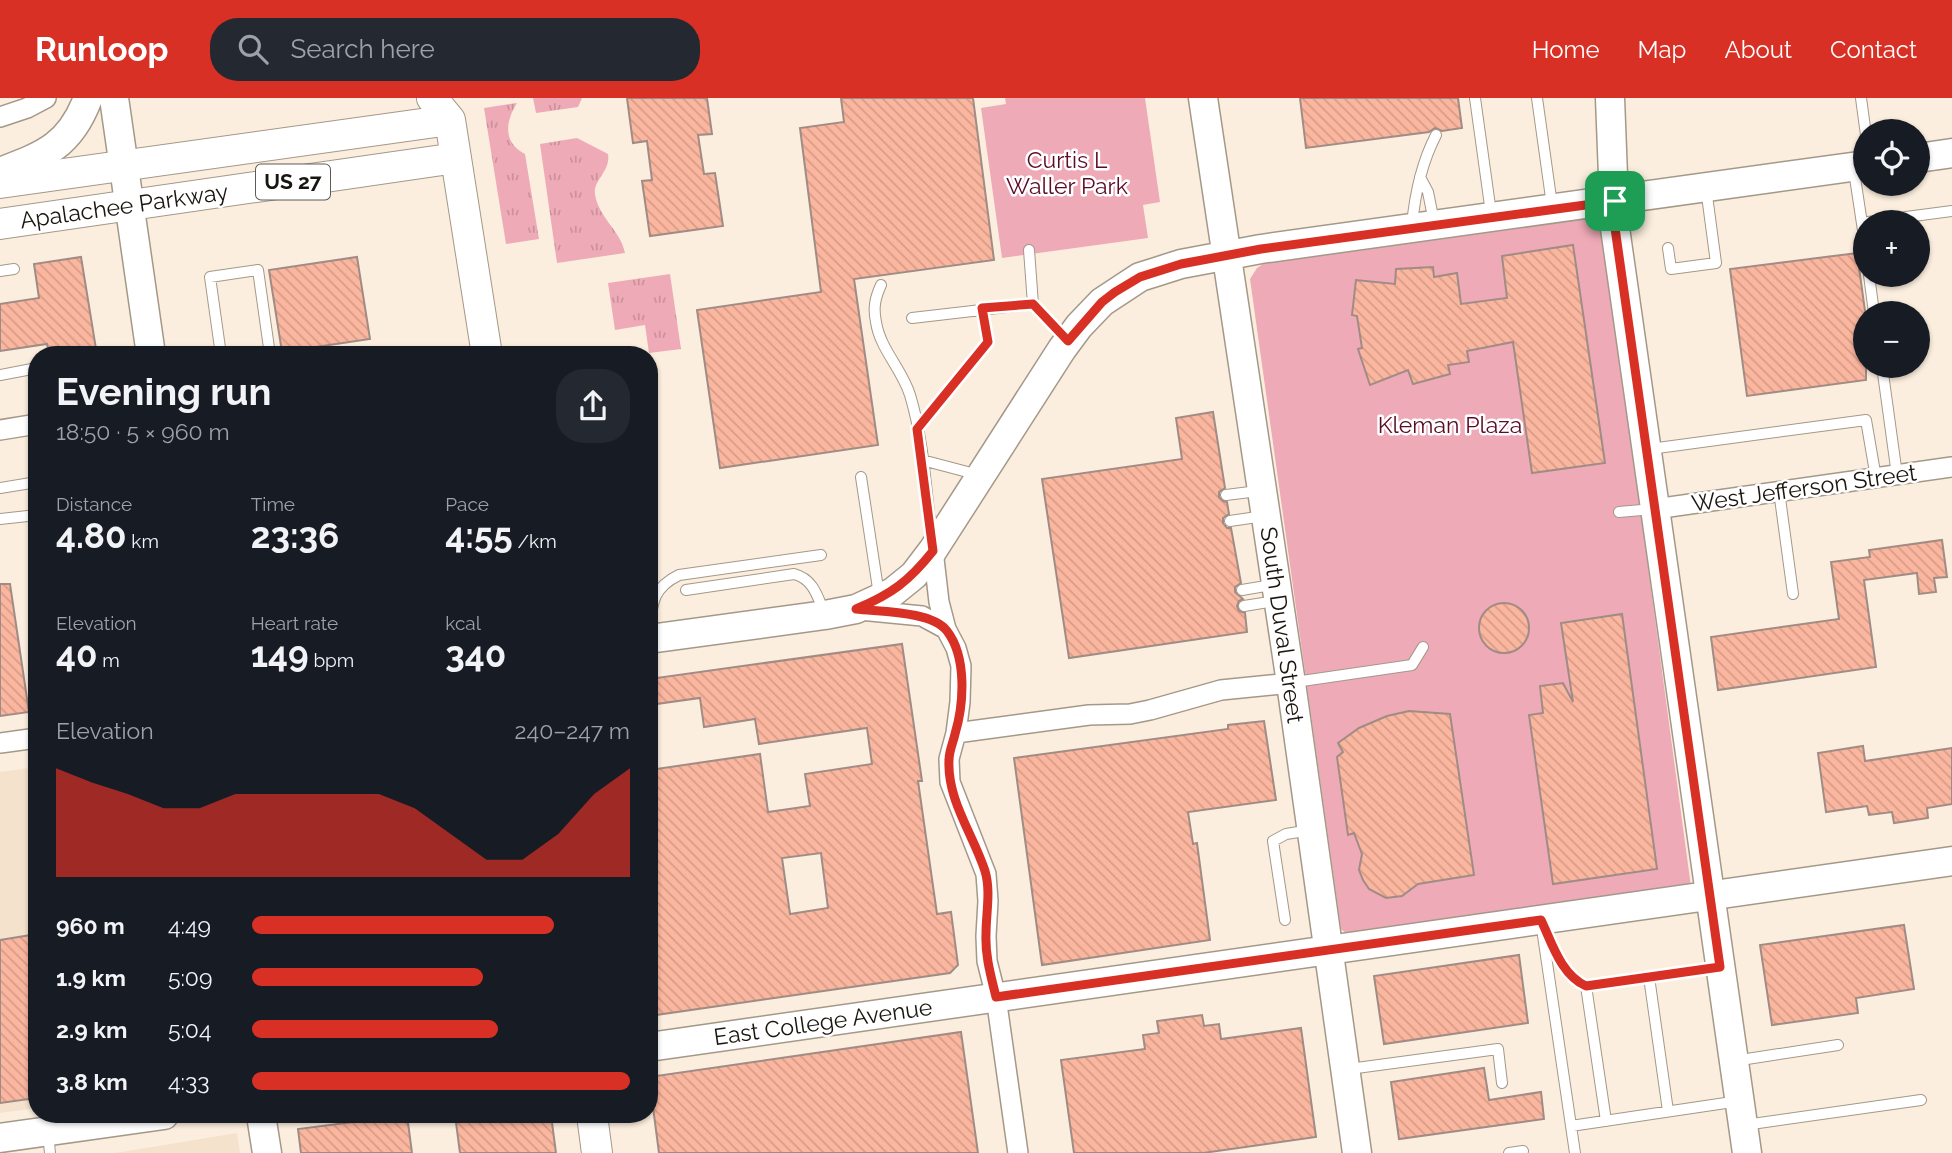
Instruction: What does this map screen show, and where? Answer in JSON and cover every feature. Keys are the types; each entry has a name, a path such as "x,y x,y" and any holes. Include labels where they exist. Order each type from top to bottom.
{"main road":[{"path":"0,172 38,156 60,143 75,126 88,98"},
{"path":"114,98 150,346"},
{"name":"South Duval Street","path":"1203,98 1278,593 1357,1153"},
{"path":"1610,98 1615,228 1743,1126"},
{"name":"Apalachee Parkway","path":"0,183 124,166 447,105"},
{"name":"US 27","path":"447,105 486,346"},
{"path":"1930,156 1952,153"},
{"name":"Apalachee Parkway","path":"0,224 457,158"},
{"path":"658,638 825,615 868,604 914,575 950,526 979,475 1068,341 1102,302 1140,277 1181,264 1228,255 1853,167"},
{"name":"East College Avenue","path":"658,1046 1952,861"},
{"path":"7,1140 49,1142 130,1123"},
{"path":"262,1123 267,1153"},
{"path":"593,1123 597,1153"}],"street":[{"path":"0,117 46,98"},
{"path":"0,430 28,425"},
{"name":"West Jefferson Street","path":"1655,509 1952,467"},
{"path":"933,551 939,602 946,629 957,648 961,667 956,733 949,759 950,782 986,874 987,961 996,997 1018,1153"},
{"path":"868,604 922,616 946,629"},
{"path":"956,733 1089,715 1130,713 1222,690 1291,683"},
{"path":"0,743 28,739"}],"lane":[{"path":"1475,98 1492,217"},
{"path":"1537,98 1553,209"},
{"path":"1861,98 1864,119"},
{"path":"1423,227 1415,192 1424,160 1436,135"},
{"path":"1420,177 1428,192 1423,227"},
{"path":"1668,248 1671,269 1716,263 1706,187"},
{"path":"1930,214 1952,211"},
{"path":"1029,250 1033,304 1068,341"},
{"path":"0,271 14,269"},
{"path":"220,346 210,277 258,270 269,346"},
{"path":"881,285 874,301 875,319 879,338 893,359 909,393 922,460 933,551"},
{"path":"912,318 1033,304"},
{"path":"917,429 988,342 982,308"},
{"path":"0,375 28,370"},
{"path":"1884,378 1897,475"},
{"path":"1647,449 1866,420 1875,478"},
{"path":"922,460 979,475"},
{"path":"861,477 868,604"},
{"path":"0,488 28,483"},
{"path":"1779,491 1793,594"},
{"path":"1226,495 1264,503"},
{"path":"1230,521 1264,503"},
{"path":"1619,512 1655,509"},
{"path":"0,519 28,515"},
{"path":"658,590 666,581 679,575 821,555"},
{"path":"686,590 793,574 803,576 811,583 825,615"},
{"path":"1242,590 1278,593"},
{"path":"1244,606 1278,593"},
{"path":"1291,683 1412,665 1423,647"},
{"path":"1285,920 1273,841 1286,834 1311,830"},
{"path":"1541,920 1567,971 1576,981 1586,986 1720,967"},
{"path":"1541,920 1575,1153"},
{"path":"1649,977 1668,1111"},
{"path":"1586,986 1606,1121"},
{"path":"1734,1061 1838,1045"},
{"path":"1345,1070 1498,1049 1502,1083"},
{"path":"1571,1126 1668,1111 1743,1126 1921,1100"},
{"path":"1509,1153 1523,1151"}],"shaded area":[{"path":"28,768 28,1109 0,1113 0,772"},
{"path":"237,1133 240,1153 115,1153"}],"green space":[{"path":"533,98 582,98 578,107 536,113"},
{"name":"Curtis L Waller Park","path":"1005,98 1145,98 1160,202 1143,205 1148,238 1002,258 981,108 1006,104"},
{"path":"517,103 510,117 508,132 513,144 525,154 539,239 506,244 484,108"},
{"path":"577,138 608,154 607,165 595,194 600,210 619,238 625,253 557,263 540,144"},
{"name":"Kleman Plaza","path":"1583,218 1597,223 1605,246 1691,887 1352,939 1341,929 1250,279 1257,268 1266,262"},
{"path":"670,274 681,349 658,352 658,346 648,346 645,325 615,330 608,283"}],"building":[{"path":"627,98 707,98 712,134 698,135 704,174 715,173 723,226 650,236 642,181 652,180 647,141 633,143"},
{"path":"841,98 973,98 994,260 854,279 878,445 720,468 697,310 821,292 800,128 844,122"},
{"path":"1300,98 1458,98 1462,128 1442,131 1435,128 1429,132 1306,148"},
{"path":"1573,245 1605,463 1532,473 1513,342 1467,351 1469,362 1448,365 1450,374 1413,384 1408,370 1370,385 1358,349 1362,348 1357,316 1352,315 1356,280 1395,284 1396,269 1433,267 1434,277 1457,273 1461,304 1507,298 1502,256"},
{"path":"1853,254 1853,287 1862,287 1864,301 1853,301 1853,378 1866,380 1747,396 1730,269"},
{"path":"81,257 96,346 47,344 0,351 0,304 39,298 34,264"},
{"path":"357,257 370,339 323,346 281,346 269,270"},
{"path":"1213,412 1225,488 1219,492 1219,497 1227,502 1229,514 1223,518 1223,523 1227,528 1231,528 1241,583 1235,587 1235,592 1243,599 1237,606 1239,611 1245,613 1247,632 1069,658 1042,479 1182,459 1176,418"},
{"path":"1942,540 1947,577 1934,578 1936,592 1919,594 1917,573 1864,580 1876,667 1718,690 1711,637 1839,619 1831,562 1870,557 1869,550"},
{"path":"0,584 10,584 28,712 0,716"},
{"path":"1504,603 1522,610 1529,628 1522,646 1504,653 1486,646 1479,628 1486,610"},
{"path":"1622,614 1657,869 1553,884 1529,715 1543,713 1540,686 1563,683 1573,702 1561,623"},
{"path":"902,644 922,781 918,781 937,914 951,912 958,965 950,973 658,1015 658,769 760,754 768,812 810,806 805,774 872,764 867,728 759,744 755,719 704,727 700,698 658,704 658,678","holes":["821,853 828,908 790,914 782,858"]},
{"path":"1409,711 1450,714 1474,875 1418,884 1402,896 1386,898 1369,889 1363,880 1359,870 1362,854 1354,833 1348,835 1337,757 1343,752 1338,743 1359,728 1387,716"},
{"path":"1264,721 1276,800 1188,812 1193,844 1197,843 1210,940 1042,965 1014,758 1228,729 1228,725"},
{"path":"1863,746 1865,761 1952,748 1952,804 1927,808 1928,818 1894,823 1892,812 1869,815 1867,806 1826,812 1818,753"},
{"path":"1904,925 1914,989 1856,998 1858,1013 1772,1025 1760,945"},
{"path":"28,935 28,1099 0,1103 0,940"},
{"path":"1519,955 1528,1023 1384,1044 1374,976"},
{"path":"1202,1015 1204,1026 1219,1024 1221,1039 1301,1028 1316,1137 1203,1153 1074,1153 1061,1060 1145,1049 1143,1035 1159,1033 1157,1021"},
{"path":"961,1032 978,1153 659,1153 655,1123 658,1123 658,1076"},
{"path":"1484,1068 1489,1100 1541,1092 1544,1119 1399,1139 1391,1082"},
{"path":"345,1123 408,1123 412,1153 301,1153 298,1129"},
{"path":"456,1123 552,1123 556,1153 460,1153"}],"route":[{"path":"1615,201 1615,228 1720,967 1586,986 1576,981 1567,971 1541,920 996,997 987,961 986,874 950,782 949,759 960,702 961,667 957,648 946,629 922,616 856,609 895,590 914,575 933,551 917,429 988,342 982,308 1033,304 1068,341 1102,302 1115,292 1140,277 1181,264 1261,249 1615,201"}]}
